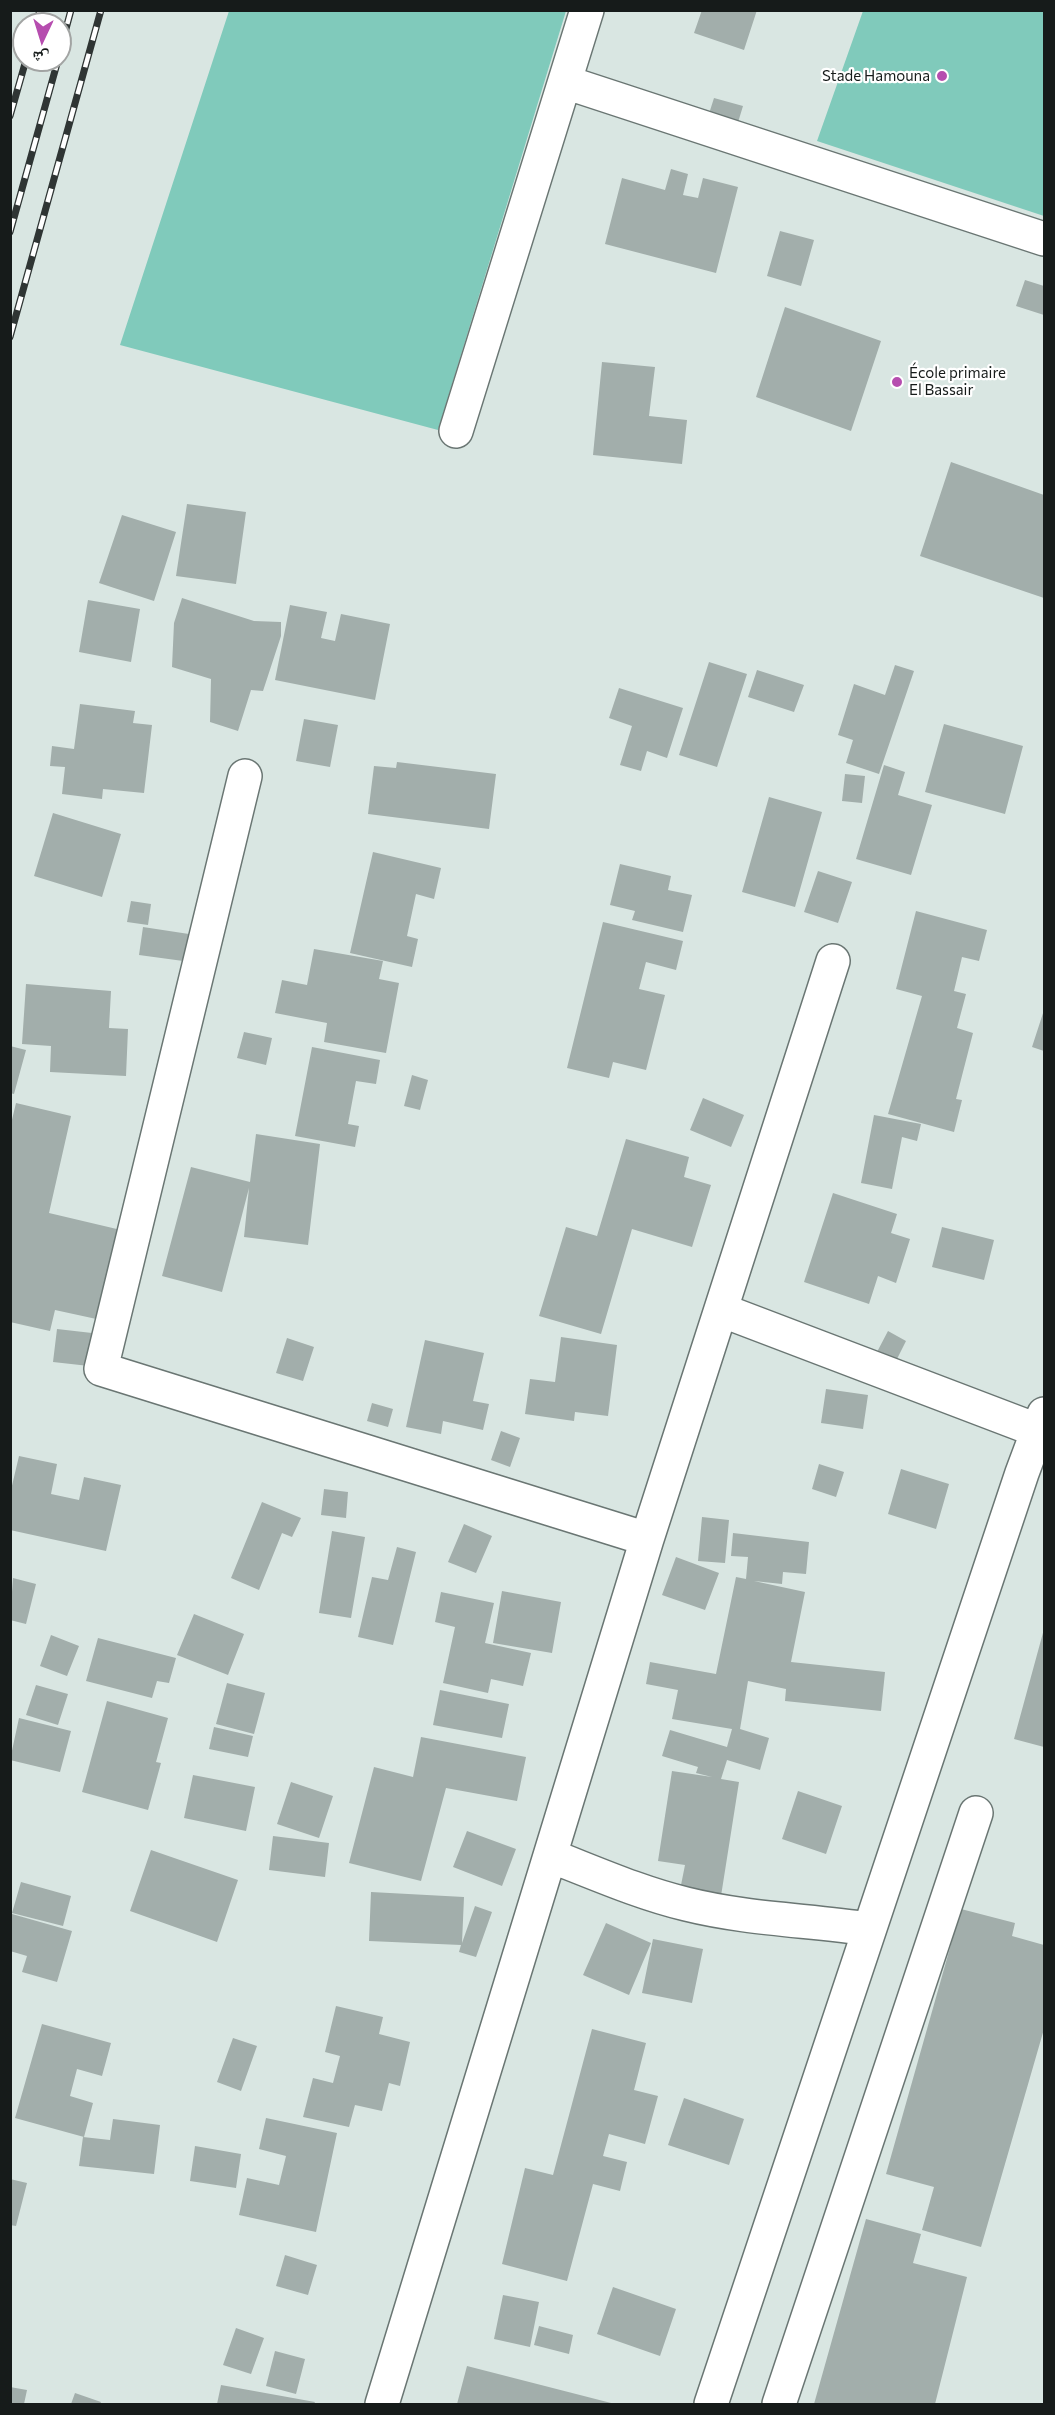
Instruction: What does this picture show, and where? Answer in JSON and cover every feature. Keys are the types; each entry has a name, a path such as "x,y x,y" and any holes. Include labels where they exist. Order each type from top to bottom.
{"street":[{"path":"456,431 587,10"},
{"path":"565,82 1044,239"},
{"path":"245,776 101,1369 647,1539"},
{"path":"382,2404 647,1539 833,961"},
{"path":"711,2404 1022,1473 1042,1422 721,1310"},
{"path":"779,2404 976,1813"},
{"path":"551,1856 686,1904 734,1913 869,1929"}],"green space":[{"path":"229,11 566,11 438,430 120,345"},
{"name":"Stade Hamouna","path":"863,11 1044,11 1044,216 817,141"}],"building":[{"path":"702,10 757,10 744,50 694,33"},
{"path":"714,98 743,106 736,129 707,120"},
{"path":"671,169 688,174 683,195 698,198 703,178 738,187 716,273 605,244 622,178 665,190"},
{"path":"780,231 814,240 801,286 767,276"},
{"path":"1025,280 1044,286 1044,315 1016,306"},
{"path":"785,307 881,341 851,431 756,397"},
{"path":"602,362 655,367 649,416 687,420 682,464 593,455"},
{"path":"951,462 1044,495 1044,598 920,556"},
{"path":"187,504 246,512 236,584 176,576"},
{"path":"122,515 176,532 154,601 99,583"},
{"path":"182,598 254,621 281,622 281,636 263,691 251,690 238,731 210,722 211,679 172,667 174,623"},
{"path":"88,600 140,609 131,662 79,652"},
{"path":"290,605 327,612 321,638 335,641 341,614 390,624 375,700 275,680"},
{"path":"709,662 747,674 717,767 679,755"},
{"path":"895,665 914,671 879,774 846,763 853,740 838,735 854,684 885,695"},
{"path":"757,670 804,685 794,712 748,697"},
{"path":"619,688 683,708 667,758 647,751 641,771 620,765 632,726 609,718"},
{"path":"80,704 135,711 133,723 152,725 144,793 103,789 102,799 62,794 65,767 50,766 52,746 74,749"},
{"path":"304,719 338,725 330,767 296,761"},
{"path":"944,724 1023,746 1005,814 925,792"},
{"path":"397,762 496,774 489,829 368,814 374,766 396,768"},
{"path":"884,765 905,772 898,795 932,805 911,875 856,859"},
{"path":"845,774 865,776 862,803 842,801"},
{"path":"769,797 822,812 795,907 742,892"},
{"path":"53,813 121,834 102,897 34,876"},
{"path":"373,852 441,868 434,899 416,894 407,936 418,939 412,967 350,953"},
{"path":"620,864 671,876 668,890 692,895 683,932 632,920 635,911 610,905"},
{"path":"818,871 852,882 838,923 804,912"},
{"path":"131,901 151,904 148,925 127,922"},
{"path":"916,911 987,930 979,961 962,957 954,991 966,994 957,1028 973,1033 956,1099 962,1100 954,1132 888,1114 922,996 896,989"},
{"path":"603,922 683,941 676,970 646,962 639,989 665,995 646,1070 613,1062 609,1078 567,1068"},
{"path":"143,927 202,936 198,963 139,955"},
{"path":"314,949 383,961 379,979 399,983 386,1053 324,1042 327,1023 275,1013 282,980 307,985"},
{"path":"26,984 111,991 109,1028 128,1029 126,1076 50,1072 51,1046 22,1044"},
{"path":"1044,1010 1044,1051 1032,1047"},
{"path":"244,1032 272,1038 266,1065 237,1058"},
{"path":"10,1046 26,1050 14,1094 10,1093"},
{"path":"312,1047 380,1060 376,1084 356,1081 348,1124 359,1126 355,1147 295,1136"},
{"path":"412,1075 428,1080 420,1110 404,1106"},
{"path":"703,1098 744,1115 731,1147 690,1130"},
{"path":"16,1103 71,1116 49,1213 121,1230 101,1320 55,1310 50,1331 10,1322 10,1128"},
{"path":"874,1115 921,1124 917,1141 902,1137 892,1189 861,1183"},
{"path":"256,1134 320,1144 308,1245 244,1237 249,1188 222,1292 162,1276 191,1167 250,1182"},
{"path":"626,1139 689,1157 684,1177 711,1185 692,1247 632,1229 601,1334 539,1316 566,1227 597,1236"},
{"path":"833,1193 897,1214 891,1233 910,1239 896,1283 878,1276 869,1304 804,1282"},
{"path":"942,1227 994,1240 984,1280 932,1267"},
{"path":"57,1329 92,1333 89,1366 53,1362"},
{"path":"888,1331 906,1341 896,1361 877,1352"},
{"path":"561,1337 617,1345 608,1416 575,1412 574,1421 525,1414 530,1379 555,1382"},
{"path":"287,1338 314,1347 303,1381 276,1373"},
{"path":"425,1340 484,1353 473,1401 489,1404 483,1430 443,1421 441,1434 406,1427"},
{"path":"826,1389 868,1395 863,1429 821,1423"},
{"path":"372,1403 393,1409 388,1427 367,1421"},
{"path":"501,1431 520,1438 510,1467 491,1460"},
{"path":"19,1456 57,1464 51,1494 79,1500 84,1477 121,1485 106,1551 10,1530 10,1494"},
{"path":"819,1464 844,1472 836,1497 812,1489"},
{"path":"901,1469 949,1484 936,1529 888,1514"},
{"path":"324,1489 348,1492 346,1518 321,1515"},
{"path":"262,1502 301,1518 292,1537 282,1533 259,1590 231,1578"},
{"path":"702,1517 729,1520 725,1563 698,1561"},
{"path":"464,1524 492,1536 476,1573 448,1562"},
{"path":"332,1531 365,1537 351,1618 319,1613"},
{"path":"733,1533 809,1542 806,1574 783,1572 782,1584 754,1581 805,1592 791,1662 885,1672 881,1711 785,1701 786,1689 748,1681 740,1729 769,1738 760,1770 727,1760 721,1779 739,1782 721,1896 680,1890 685,1865 658,1861 672,1771 712,1777 696,1773 698,1767 662,1756 670,1730 727,1747 732,1729 672,1719 678,1690 646,1684 650,1662 716,1674 736,1577 746,1579 748,1557 731,1556"},
{"path":"397,1547 416,1552 393,1645 358,1637 372,1577 388,1580"},
{"path":"676,1557 719,1573 705,1610 662,1595"},
{"path":"13,1578 36,1584 26,1624 10,1620"},
{"path":"502,1591 561,1602 552,1653 493,1643"},
{"path":"441,1592 494,1603 485,1643 531,1653 523,1686 491,1679 488,1693 443,1683 455,1627 435,1622"},
{"path":"194,1614 244,1634 228,1675 177,1655"},
{"path":"1044,1629 1044,1747 1014,1739"},
{"path":"51,1635 79,1646 67,1676 40,1666"},
{"path":"98,1638 176,1658 169,1683 157,1681 152,1698 86,1681"},
{"path":"227,1683 265,1693 254,1734 216,1724"},
{"path":"36,1685 68,1694 58,1725 26,1715"},
{"path":"440,1690 509,1704 502,1738 433,1725"},
{"path":"107,1701 168,1718 156,1762 161,1763 148,1810 82,1792"},
{"path":"19,1718 71,1731 60,1772 10,1760"},
{"path":"214,1727 253,1736 248,1757 209,1749"},
{"path":"421,1737 526,1757 517,1801 446,1788 421,1881 349,1863 374,1767 413,1777"},
{"path":"193,1775 255,1787 246,1831 184,1818"},
{"path":"291,1782 333,1796 319,1838 277,1824"},
{"path":"798,1791 842,1806 826,1854 782,1839"},
{"path":"467,1831 516,1849 502,1886 453,1867"},
{"path":"273,1836 329,1843 325,1877 269,1870"},
{"path":"151,1850 238,1880 217,1942 130,1911"},
{"path":"21,1882 71,1896 63,1926 12,1913"},
{"path":"371,1892 464,1897 462,1943 475,1906 492,1912 476,1957 459,1952 461,1945 369,1941"},
{"path":"961,1909 1015,1923 1012,1936 1044,1945 1044,2029 981,2247 922,2230 934,2187 886,2174"},
{"path":"12,1914 72,1931 57,1982 22,1972 27,1956 10,1951"},
{"path":"606,1923 651,1943 629,1995 583,1975"},
{"path":"653,1939 703,1949 692,2003 642,1993"},
{"path":"336,2006 383,2017 379,2034 410,2042 400,2086 389,2083 382,2111 355,2105 349,2127 303,2117 313,2078 333,2083 340,2056 325,2052"},
{"path":"42,2024 111,2043 102,2076 77,2069 70,2096 93,2103 84,2137 15,2118"},
{"path":"592,2029 646,2043 634,2090 658,2096 645,2144 609,2134 603,2156 627,2162 620,2191 593,2184 567,2281 502,2264 525,2168 553,2175"},
{"path":"233,2038 257,2046 241,2091 217,2082"},
{"path":"684,2098 744,2119 729,2165 668,2145"},
{"path":"266,2118 337,2133 316,2232 239,2215 247,2178 279,2185 286,2156 259,2149"},
{"path":"113,2119 160,2125 154,2174 79,2166 83,2137 110,2140"},
{"path":"195,2146 241,2154 236,2188 190,2181"},
{"path":"10,2179 27,2183 16,2226 10,2225"},
{"path":"866,2219 921,2234 913,2263 967,2277 935,2404 814,2404"},
{"path":"285,2255 317,2265 308,2295 276,2286"},
{"path":"613,2287 676,2309 660,2356 597,2334"},
{"path":"503,2295 539,2302 530,2347 494,2339"},
{"path":"539,2326 573,2335 569,2354 534,2345"},
{"path":"236,2328 264,2338 251,2374 223,2365"},
{"path":"275,2351 305,2359 296,2394 266,2386"},
{"path":"467,2366 615,2404 457,2404"},
{"path":"221,2385 315,2402 314,2404 217,2404"},
{"path":"10,2387 27,2390 24,2404 10,2404"},
{"path":"75,2393 101,2402 100,2404 71,2404"}],"railway":[{"path":"10,337 101,10"},
{"path":"10,116 23,72"},
{"path":"10,232 55,72"}],"place":[{"name":"Stade Hamouna","path":"942,76"},
{"name":"École primaire El Bassair","path":"897,382"}]}
